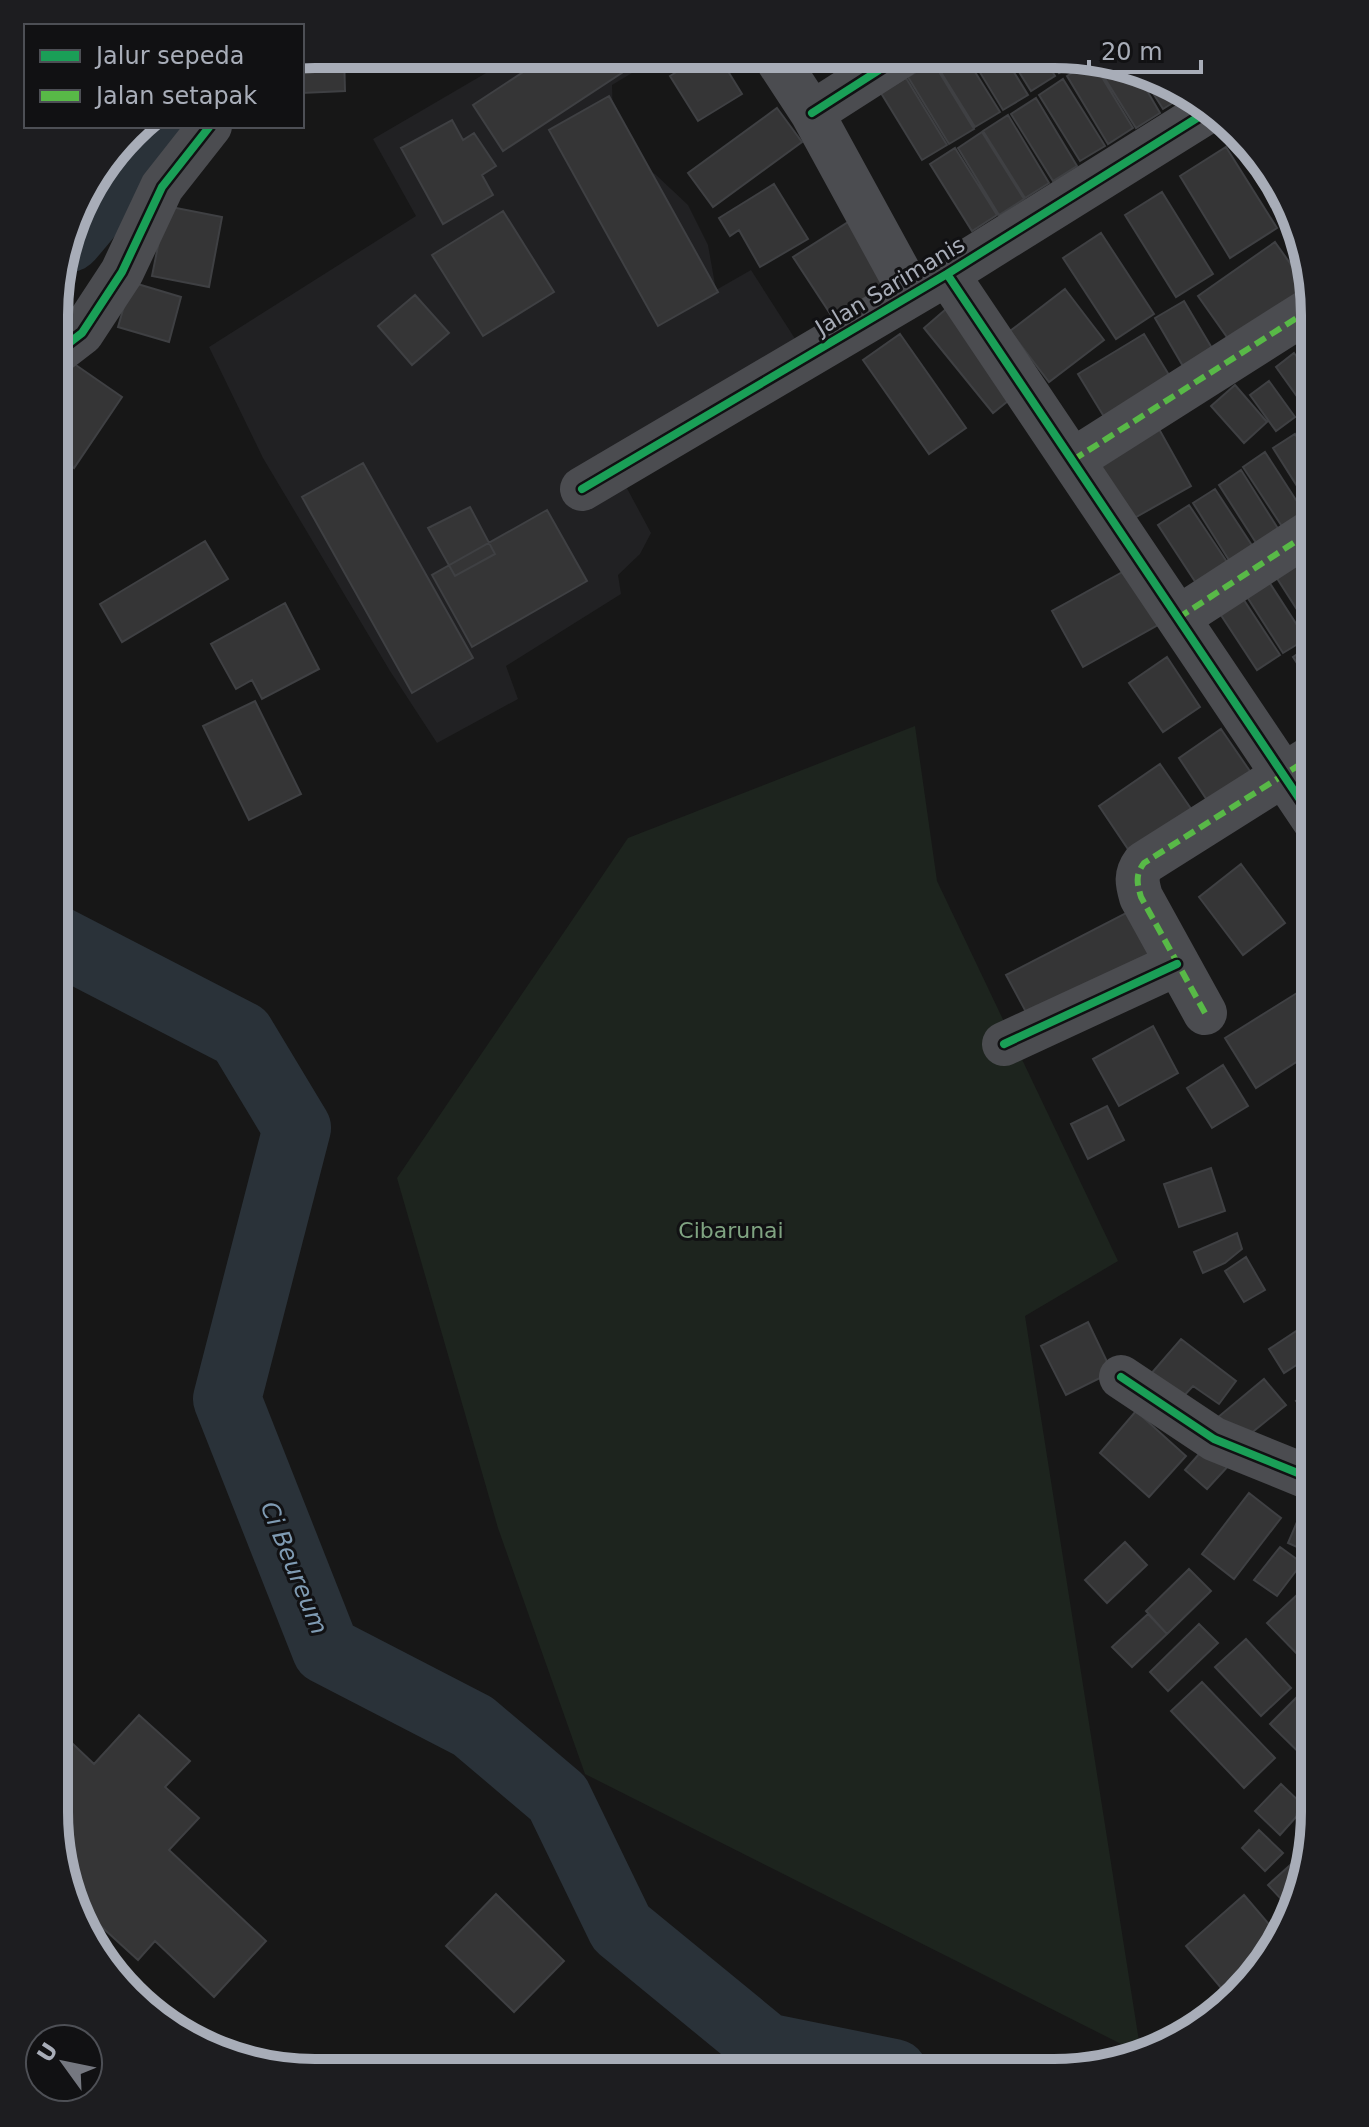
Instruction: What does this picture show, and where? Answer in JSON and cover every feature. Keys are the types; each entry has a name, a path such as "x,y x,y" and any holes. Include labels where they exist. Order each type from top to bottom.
{"street":[{"path":"783,68 929,284 1073,460 1178,618 1298,766 1144,863 1138,871 1136,880 1141,897 1205,1013"},
{"path":"812,113 882,68"},
{"name":"Jalan Sarimanis","path":"582,489 929,284 1200,116"},
{"path":"68,344 82,333 122,272 162,187 208,128"},
{"path":"1073,460 1301,315"},
{"path":"1178,618 1301,538"},
{"path":"1004,1044 1177,964"},
{"path":"1121,1377 1214,1439 1300,1474"}],"shaded area":[{"path":"495,68 640,68 612,85 614,155 655,174 688,205 708,245 716,290 751,270 799,345 608,453 651,533 640,554 618,575 621,594 506,666 518,699 437,743 390,671 263,458 209,347 416,216 373,139"}],"green space":[{"name":"Cibarunai","path":"915,726 937,881 1118,1261 1025,1316 1139,2043 1128,2047 585,1774 498,1528 397,1178 628,838"}],"building":[{"path":"344,68 345,91 304,93 304,69"},
{"path":"529,68 629,68 503,151 473,105"},
{"path":"683,68 726,68 742,94 698,121 670,76"},
{"path":"923,68 937,68 974,129 949,144 908,77"},
{"path":"938,68 972,68 1000,112 975,127"},
{"path":"977,68 1011,68 1028,95 1003,110"},
{"path":"1017,68 1050,68 1055,76 1031,91"},
{"path":"1078,69 1099,72 1133,128 1108,144 1067,76"},
{"path":"1101,73 1144,85 1160,113 1136,128"},
{"path":"906,78 947,145 922,160 881,93"},
{"path":"1063,79 1105,146 1080,161 1039,95"},
{"path":"1149,87 1177,100 1163,109"},
{"path":"609,96 718,292 658,326 549,130"},
{"path":"1036,98 1077,166 1053,181 1011,114"},
{"path":"777,108 802,142 713,207 688,173"},
{"path":"1008,115 1049,183 1025,198 983,131"},
{"path":"452,120 463,140 474,133 496,166 482,175 493,195 443,224 401,148"},
{"path":"982,132 1024,199 999,215 958,148"},
{"path":"1226,147 1277,228 1230,258 1180,176"},
{"path":"955,148 997,215 972,231 930,164"},
{"path":"774,184 808,239 760,267 739,230 730,236 719,218"},
{"path":"1162,192 1213,274 1176,297 1125,215"},
{"path":"166,206 222,217 209,287 152,276"},
{"path":"503,211 554,292 483,336 432,255"},
{"path":"853,219 894,283 835,321 793,257"},
{"path":"1101,233 1154,314 1116,339 1063,258"},
{"path":"1275,242 1297,273 1300,301 1234,347 1198,296"},
{"path":"131,282 181,297 169,342 118,327"},
{"path":"1065,289 1104,340 1049,382 1010,331"},
{"path":"415,295 449,333 412,365 378,326"},
{"path":"1184,301 1216,355 1187,373 1155,318"},
{"path":"953,303 1023,389 993,413 924,328"},
{"path":"900,334 966,428 929,454 863,360"},
{"path":"1144,334 1172,380 1106,420 1078,374"},
{"path":"1294,353 1301,362 1301,402 1276,367"},
{"path":"70,361 122,397 74,468 68,464"},
{"path":"1269,381 1295,417 1276,431 1250,395"},
{"path":"1235,385 1267,422 1244,443 1211,406"},
{"path":"1159,429 1191,486 1131,520 1099,463"},
{"path":"1295,434 1301,443 1301,492 1273,448"},
{"path":"1265,452 1301,508 1301,521 1285,531 1243,467"},
{"path":"363,463 473,658 412,693 302,497"},
{"path":"1241,470 1282,535 1260,549 1219,485"},
{"path":"1215,489 1257,553 1234,568 1193,503"},
{"path":"1189,505 1231,568 1200,589 1158,525"},
{"path":"470,507 495,554 455,576 428,528"},
{"path":"547,510 587,581 472,647 432,575"},
{"path":"205,541 228,579 122,642 100,604"},
{"path":"1293,554 1301,566 1301,616 1271,569"},
{"path":"1135,565 1165,621 1083,667 1052,611"},
{"path":"1264,574 1301,631 1301,642 1283,653 1242,589"},
{"path":"1238,591 1280,655 1257,670 1215,606"},
{"path":"285,603 319,669 262,699 252,680 236,689 211,644"},
{"path":"1301,652 1301,669 1293,657"},
{"path":"1167,657 1200,707 1163,732 1129,683"},
{"path":"255,701 301,794 249,820 203,726"},
{"path":"1221,729 1254,777 1211,806 1179,758"},
{"path":"1160,764 1194,813 1132,855 1099,806"},
{"path":"1241,864 1285,923 1243,955 1199,897"},
{"path":"1128,912 1153,962 1033,1025 1006,975"},
{"path":"1301,991 1301,1059 1256,1088 1225,1038"},
{"path":"1153,1026 1178,1073 1119,1106 1093,1059"},
{"path":"1223,1065 1248,1106 1212,1128 1187,1088"},
{"path":"1107,1106 1124,1140 1088,1159 1071,1124"},
{"path":"1211,1168 1225,1211 1179,1227 1164,1184"},
{"path":"1237,1233 1242,1249 1225,1263 1203,1273 1194,1252"},
{"path":"1246,1257 1265,1290 1244,1302 1225,1271"},
{"path":"1088,1322 1112,1372 1066,1395 1041,1346"},
{"path":"1300,1328 1300,1362 1284,1373 1269,1349"},
{"path":"1181,1339 1236,1381 1219,1404 1193,1386 1179,1401 1150,1375"},
{"path":"1264,1379 1286,1405 1239,1443 1217,1418"},
{"path":"1136,1411 1186,1456 1149,1497 1100,1453"},
{"path":"1207,1445 1230,1464 1207,1489 1185,1470"},
{"path":"1249,1493 1281,1518 1234,1579 1202,1554"},
{"path":"1300,1515 1300,1548 1288,1543"},
{"path":"1125,1542 1147,1565 1107,1603 1085,1580"},
{"path":"1280,1547 1300,1562 1277,1596 1254,1580"},
{"path":"1189,1569 1211,1591 1167,1634 1146,1611"},
{"path":"1300,1592 1300,1657 1267,1623"},
{"path":"1148,1614 1167,1634 1132,1667 1112,1647"},
{"path":"1199,1624 1218,1643 1168,1691 1150,1672"},
{"path":"1246,1639 1291,1688 1261,1716 1215,1667"},
{"path":"1202,1682 1275,1758 1244,1788 1171,1711"},
{"path":"1300,1694 1300,1753 1270,1724"},
{"path":"139,1715 190,1761 165,1787 199,1818 169,1850 266,1941 214,1997 155,1941 138,1960 93,1919 81,1892 73,1861 68,1812 68,1739 94,1764"},
{"path":"1281,1784 1300,1802 1300,1813 1280,1835 1255,1811"},
{"path":"1259,1830 1283,1853 1265,1871 1242,1848"},
{"path":"1296,1860 1284,1902 1268,1885"},
{"path":"496,1894 564,1961 514,2012 446,1946"},
{"path":"1244,1895 1272,1928 1250,1963 1222,1989 1186,1946"}],"waterway":[{"name":"Ci Beureum","path":"91,212 161,128"},
{"name":"Ci Beureum","path":"68,946 241,1035 297,1128 227,1399 326,1650 473,1726 558,1798 621,1928 766,2047 825,2059"}],"marked path":[{"path":"1073,460 1301,315"},
{"path":"1178,618 1301,538"},
{"path":"1205,1013 1141,897 1139,871 1144,863 1301,764"}],"cycle path":[{"path":"812,113 882,68"},
{"path":"582,489 947,274 1200,116"},
{"path":"68,344 82,333 122,272 162,187 208,128"},
{"path":"947,274 1301,801"},
{"path":"1004,1044 1177,964"},
{"path":"1121,1377 1214,1439 1300,1474"}]}
